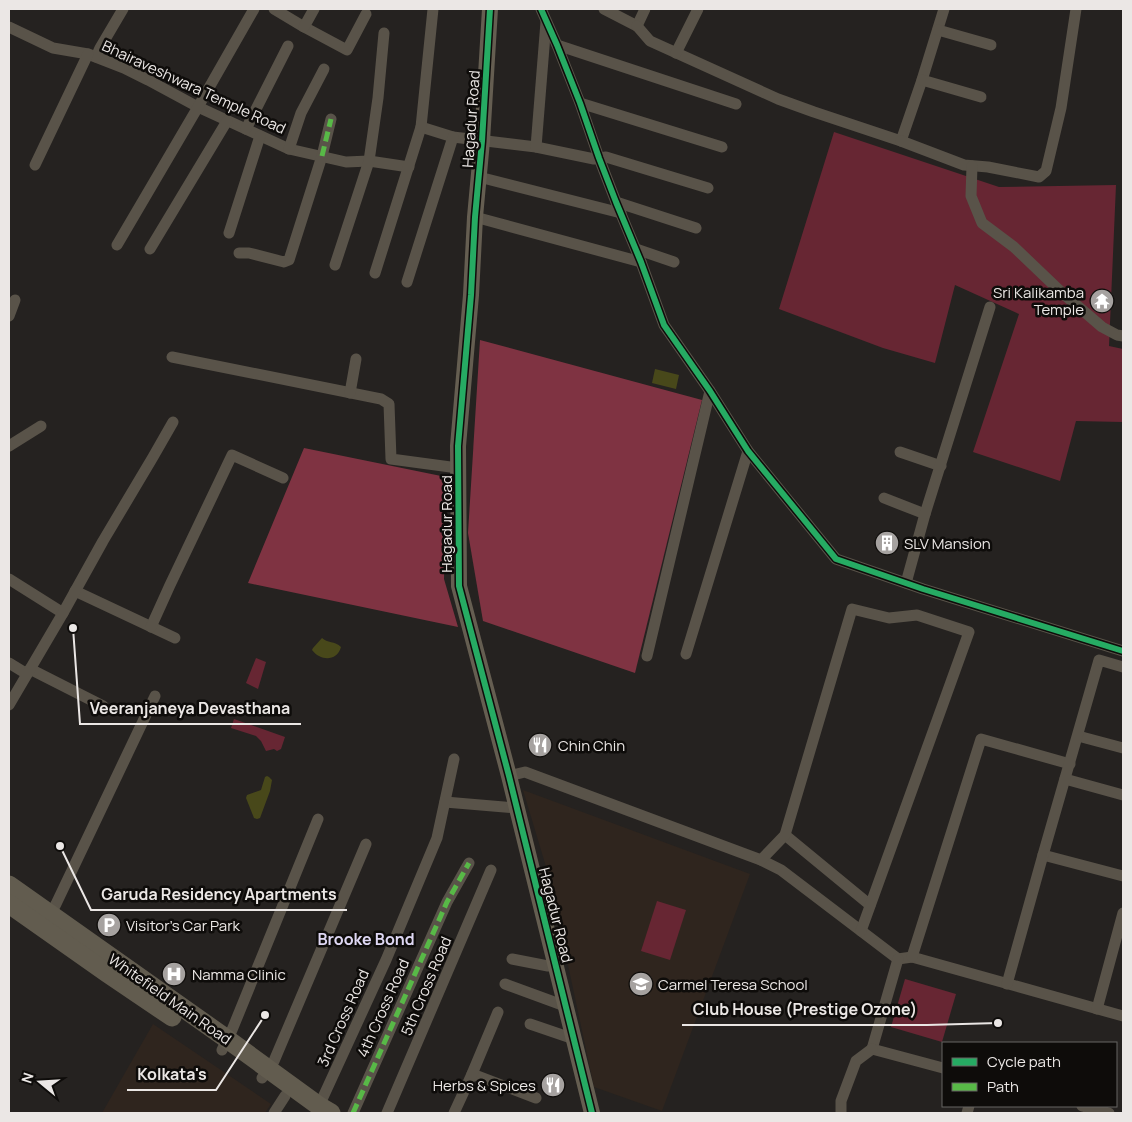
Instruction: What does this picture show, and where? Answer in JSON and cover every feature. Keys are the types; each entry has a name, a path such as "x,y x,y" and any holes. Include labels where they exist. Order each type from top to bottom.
{"main road":[{"name":"Whitefield Main Road","path":"9,885 46,921 101,968 224,1045 319,1111"},
{"name":"Whitefield Main Road","path":"9,904 46,921"},
{"name":"Whitefield Main Road","path":"265,1074 285,1096 319,1111"}],"street":[{"path":"36,165 92,56 100,48 123,9"},
{"path":"117,245 254,9"},
{"path":"274,9 304,28 347,50 366,14"},
{"path":"304,28 314,9"},
{"path":"375,273 422,127 433,9"},
{"name":"Hagadur Road","path":"490,9 471,295 458,446 459,586 509,776 592,1113"},
{"path":"541,9 580,103 599,158 664,325 710,390 748,451 836,560 1123,652"},
{"path":"604,9 637,26 650,42 778,99 901,141 964,165 1039,177 1046,171 1061,108 1076,9"},
{"path":"637,26 646,9"},
{"path":"676,53 698,9"},
{"path":"901,141 944,9"},
{"path":"536,147 546,22"},
{"name":"Bhairaveshwara Temple Road","path":"9,28 53,48 92,56 148,80 198,107 290,149 346,162 370,161 409,167"},
{"path":"938,30 991,46"},
{"path":"335,265 370,161 384,33"},
{"path":"557,45 736,104"},
{"path":"246,129 288,46"},
{"path":"290,149 301,113 324,69"},
{"path":"922,80 981,97"},
{"path":"580,103 722,147"},
{"path":"238,253 249,253 284,262 288,260 322,156 331,119"},
{"path":"150,249 227,121"},
{"path":"422,127 454,137 536,147 594,159 606,156 708,188"},
{"path":"229,233 260,136"},
{"path":"407,282 454,137"},
{"path":"972,166 971,196 982,223 1014,247 1059,290 1102,327 1117,336 1123,336"},
{"path":"479,177 619,208 696,228"},
{"path":"476,217 641,262"},
{"path":"636,249 674,262"},
{"path":"9,316 15,300"},
{"path":"906,583 925,514 990,307"},
{"path":"172,357 381,399 389,404 391,458 458,468"},
{"path":"350,393 356,359"},
{"path":"647,656 710,390"},
{"path":"9,705 173,422"},
{"path":"9,446 41,426"},
{"path":"686,654 748,451"},
{"path":"900,452 941,466"},
{"path":"151,627 232,454 283,478"},
{"path":"884,498 925,514"},
{"path":"9,579 63,613"},
{"path":"75,591 175,638"},
{"path":"761,860 785,835 852,609 890,618 917,615 968,632 861,931"},
{"path":"1007,984 1099,660 1123,667"},
{"path":"9,663 103,706"},
{"path":"46,921 155,696"},
{"path":"1078,736 1123,748"},
{"path":"912,957 981,739 1070,764"},
{"name":"3rd Cross Road","path":"319,1111 386,960 437,838 454,759"},
{"path":"509,776 525,772 761,860 781,870 898,959 912,957 1123,1016"},
{"path":"1066,778 1123,795"},
{"path":"445,802 517,808"},
{"path":"224,1045 232,1030 318,819"},
{"path":"785,835 870,905"},
{"path":"265,1074 274,1062 366,844"},
{"path":"1043,855 1123,876"},
{"name":"4th Cross Road","path":"353,1113 447,902 469,863"},
{"name":"5th Cross Road","path":"387,1113 491,870"},
{"path":"1097,1009 1123,913"},
{"path":"512,958 548,966 555,964"},
{"path":"841,1113 841,1101 856,1061 872,1049 898,959"},
{"path":"505,984 565,1006"},
{"path":"454,1113 498,1012"},
{"path":"530,1024 574,1039"},
{"path":"872,1049 942,1068"},
{"path":"472,1074 536,1098"},
{"path":"274,1113 285,1096"},
{"path":"1085,1107 1109,1113"}],"shaded area":[{"path":"834,132 999,187 1116,185 1109,346 1123,349 1123,422 1076,421 1060,481 973,452 1019,314 955,285 935,363 883,348 779,309"},
{"path":"480,340 702,400 635,673 483,621 468,533"},
{"path":"655,369 679,375 676,389 652,383"},
{"path":"304,448 446,477 444,579 458,627 248,583"},
{"path":"322,638 341,647 336,655 324,658 315,654 312,650"},
{"path":"256,658 266,662 258,689 246,683"},
{"path":"234,719 285,737 281,749 266,751 256,736 231,728"},
{"path":"267,776 272,780 270,791 260,818 257,819 254,818 246,798 247,795 261,790"},
{"name":"Carmel Teresa School","path":"523,790 750,874 662,1111 594,1087 550,880"},
{"path":"657,901 686,910 670,960 641,951"},
{"path":"905,979 956,994 942,1042 891,1027"},
{"path":"153,1024 271,1104 265,1113 102,1113"}],"marked path":[{"path":"322,156 331,119"},
{"path":"353,1113 447,902 469,863"}],"cycle path":[{"path":"490,9 471,295 458,446 459,586 509,776 592,1113"},
{"path":"541,9 580,103 599,158 664,325 710,391 748,451 836,559 923,589 1123,651"}],"place":[{"name":"Sri Kalikamba Temple","path":"1102,301"},
{"name":"SLV Mansion","path":"887,543"},
{"name":"Veeranjaneya Devasthana","path":"73,628"},
{"name":"Chin Chin","path":"540,745"},
{"name":"Garuda Residency Apartments","path":"60,846"},
{"name":"Visitor's Car Park","path":"109,925"},
{"name":"Namma Clinic","path":"174,974"},
{"name":"Carmel Teresa School","path":"641,984"},
{"name":"Kolkata's","path":"265,1015"},
{"name":"Club House (Prestige Ozone)","path":"998,1023"},
{"name":"Herbs & Spices","path":"553,1085"}],"district":[{"name":"Brooke Bond","path":"366,939"}]}
